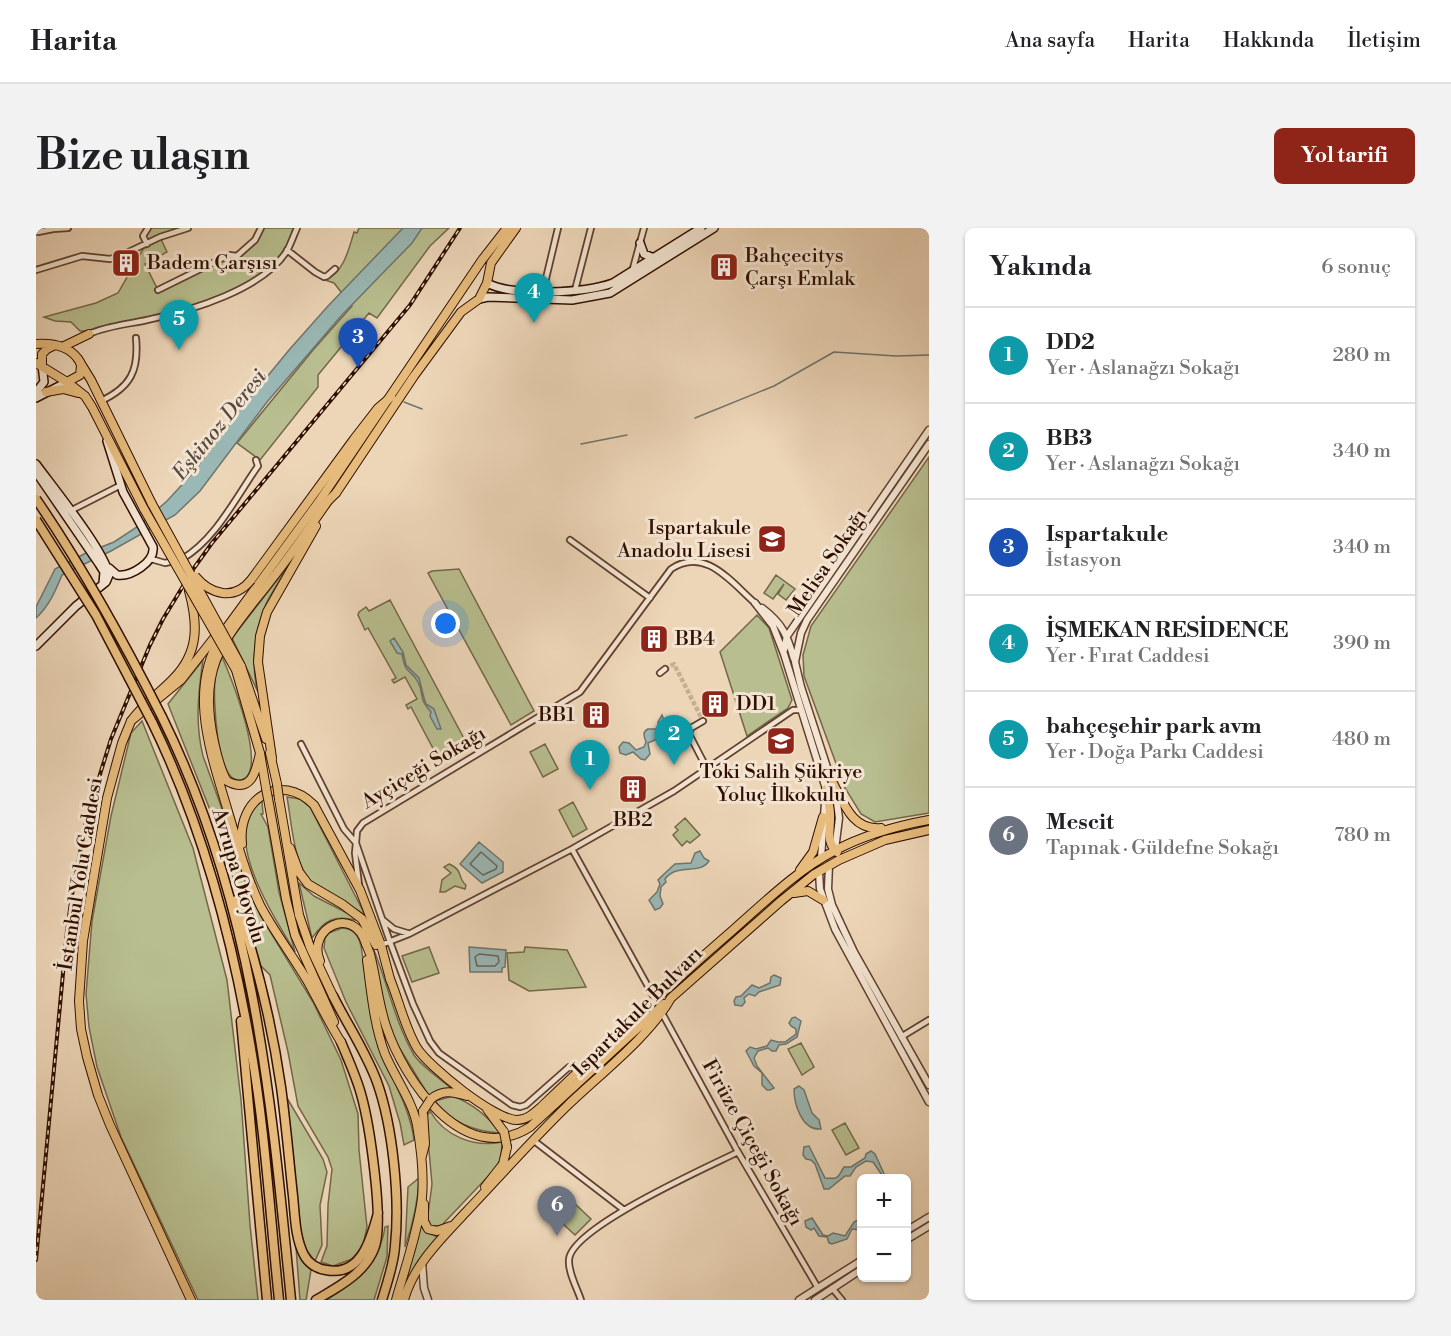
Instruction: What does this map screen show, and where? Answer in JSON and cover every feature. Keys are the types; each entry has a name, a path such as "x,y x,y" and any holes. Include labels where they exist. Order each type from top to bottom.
{"highway":[{"name":"Avrupa Otoyolu","path":"36,500 67,545 108,613 162,717 193,785 221,868 242,944 260,1032 272,1111 291,1300"},
{"name":"Avrupa Otoyolu","path":"36,520 96,615 152,722 181,790 206,859 230,945 256,1079 279,1300"},
{"path":"221,868 238,907 272,1037 281,1086 298,1234 304,1254 311,1263 321,1269 333,1271 348,1267 362,1256 371,1238 378,1213"},
{"path":"240,991 267,1300"},
{"path":"333,996 369,1066 384,1108 391,1148 397,1198 395,1249 382,1300"},
{"path":"316,1300 351,1278 369,1259 378,1238 378,1213 366,1113 341,1042"},
{"path":"376,1300 392,1264"}],"main road":[{"path":"341,1042 309,983 271,927 244,864 214,766 204,715 205,674 214,647 225,630 320,500 482,260 507,228"},
{"path":"479,298 486,283 490,263 516,228"},
{"path":"471,279 510,291 597,288 613,283 701,228"},
{"path":"333,996 310,947 299,915 272,758 258,662 260,636 271,606 336,493 414,376 461,312 471,303 479,298 581,299 610,293 714,228"},
{"path":"640,243 644,254 654,258"},
{"path":"459,296 461,301 471,303"},
{"path":"36,392 44,382 39,364 44,351 63,348 89,334"},
{"path":"36,398 80,375 81,366 78,360 80,347 89,334"},
{"path":"36,344 63,348 78,360 102,401 152,504 184,560 238,668 272,758"},
{"path":"39,364 82,394 100,422 144,509 188,588 238,668 260,753 286,899 295,935 337,1028 341,1042"},
{"path":"46,392 63,389 82,394"},
{"path":"184,560 206,588 215,592 233,592 247,585 354,439 378,408 390,398"},
{"path":"100,422 121,485 154,552 145,564 122,576 117,575 103,564"},
{"path":"36,464 70,511 103,564 108,579 76,606 36,646"},
{"path":"36,472 89,543"},
{"path":"260,753 256,771 250,782 239,785 227,781 221,769 210,723 209,696 213,670 222,647 231,634 336,493"},
{"path":"131,721 140,709 175,678 189,656 196,624 188,588"},
{"path":"131,721 181,680 214,638 225,630"},
{"name":"İstanbul Yolu Caddesi","path":"131,721 113,774 96,854 81,964 81,1029 98,1095 191,1300"},
{"path":"829,786 860,825 872,829 897,826"},
{"path":"829,786 829,840 835,850 847,856"},
{"path":"244,864 241,835 244,816 251,804 260,796 279,791 301,794 314,804 360,890 381,945 390,979"},
{"path":"797,874 813,852 823,817"},
{"name":"Ispartakule Bulvarı","path":"485,1106 510,1119 527,1118 655,999 797,874 835,850 897,826 929,820"},
{"name":"Ispartakule Bulvarı","path":"483,1194 533,1140 662,1013 671,998 789,894 829,865 847,856 891,838 929,830"},
{"path":"285,834 299,872 308,885 342,904 362,919 390,979 417,1048 432,1066 485,1106 504,1132 507,1147 503,1164 489,1180 483,1194 422,1263 404,1300"},
{"path":"829,865 835,850"},
{"path":"819,872 821,858"},
{"path":"789,894 808,891 823,900"},
{"path":"333,996 330,982 318,957 317,947 324,931 336,924 349,924 361,932 366,944 372,961 385,1024 405,1067 432,1104 450,1123 460,1129 485,1136 510,1135 530,1127 671,998"},
{"path":"366,944 381,1039 386,1056 416,1124 424,1221 428,1229 437,1231 454,1225"},
{"path":"420,1160 424,1144 423,1111 431,1099 440,1093 447,1092 474,1098"},
{"path":"396,1300 418,1220 422,1196"}],"street":[{"path":"38,232 68,228"},
{"path":"147,244 143,236 148,228"},
{"path":"36,270 82,256 110,259 160,237 188,228"},
{"path":"158,290 229,255 237,256 255,240 261,228"},
{"path":"89,334 155,318 227,295 261,276 275,265 287,250 297,228"},
{"path":"543,291 558,228"},
{"path":"575,290 591,228"},
{"path":"628,283 644,228"},
{"path":"287,250 318,275 327,276 335,269"},
{"path":"102,401 120,391 131,377 136,364 136,338"},
{"name":"Melisa Sokağı","path":"787,636 929,430"},
{"name":"Melisa Sokağı","path":"821,858 823,817 829,786 795,662 801,633 807,620 929,444"},
{"path":"151,559 165,563 190,554 230,510 258,466 256,460"},
{"path":"70,511 121,485"},
{"path":"570,540 650,598"},
{"name":"Ayçiçeği Sokağı","path":"356,843 357,831 363,823 579,692 671,569 684,561 705,563 715,568 780,622 795,662"},
{"name":"Ayçiçeği Sokağı","path":"755,603 773,626 784,654"},
{"path":"780,622 798,620"},
{"path":"784,654 787,636"},
{"name":"Melisa Sokağı","path":"784,654 800,710 829,786"},
{"path":"660,673 665,669"},
{"path":"381,945 409,934 572,849 674,791 793,710 800,710"},
{"path":"703,721 691,728 689,734 703,761"},
{"path":"301,744 344,829 356,843 381,918 423,1029 435,1049 512,1106 526,1105 569,1067 582,1068"},
{"path":"356,843 355,853 360,890"},
{"path":"572,849 655,999"},
{"path":"342,856 346,858 355,853"},
{"path":"829,865 828,889 832,905 929,1102"},
{"path":"819,872 823,900 835,929 898,1039 929,1085"},
{"path":"381,918 394,929 409,934"},
{"name":"Firüze Çiçeği Sokağı","path":"662,1013 738,1152 818,1288"},
{"path":"898,1039 929,1020"},
{"path":"533,1140 624,1210"},
{"path":"581,1300 569,1260 573,1249 583,1238 624,1210 738,1152"},
{"path":"911,1228 929,1217"},
{"path":"911,1237 929,1226"},
{"path":"422,1263 424,1288 428,1300"},
{"path":"799,1300 857,1263"},
{"path":"815,1300 857,1272"},
{"path":"825,1283 842,1300"}],"green space":[{"path":"148,228 188,228 160,237 167,252 145,264 158,290 229,255 237,256 255,240 261,228 297,228 283,254 262,276 247,286 201,305 147,321 98,330 80,331 71,322 55,321 44,317 96,303 118,293 146,244 143,236"},
{"path":"359,228 449,228 430,246 377,318 369,313 318,375 318,387 260,460 237,443 352,306 334,283 325,280 341,267 354,232 357,233"},
{"path":"929,457 929,813 875,822 861,814 845,788 804,676 803,655 811,626"},
{"path":"293,560 269,598 259,625 254,659 258,692 232,638"},
{"path":"459,569 534,711 511,725 428,573"},
{"path":"776,575 795,589 786,600 778,594 784,584 773,599 764,593"},
{"path":"390,600 468,746 438,764 434,758 437,756 411,707 408,709 406,705 417,699 405,677 394,683 392,680 396,678 368,628 365,630 358,615 366,607 369,611"},
{"path":"757,615 769,628 792,700 788,708 747,736 720,652"},
{"path":"222,657 246,723 250,744 251,761 248,774 240,780 232,777 226,768 218,737 215,679"},
{"path":"203,660 198,708 203,756 260,915 313,1002 341,1060 358,1114 359,1150 367,1227 363,1246 352,1259 333,1266 321,1262 327,1246 332,1169 328,1157 298,1106 270,975 260,965 220,835 168,704"},
{"path":"142,721 193,848 227,980 241,1100 258,1300 198,1300 121,1137 97,1067 89,1027 86,994 92,921 111,816 131,733"},
{"path":"545,744 558,769 543,777 530,752"},
{"path":"287,797 300,799 310,807 365,915 317,887 303,870 295,846"},
{"path":"262,801 263,814 261,814 268,827 279,892 295,952 264,897 247,853 245,833 250,815"},
{"path":"573,802 587,829 573,837 559,810"},
{"path":"685,818 700,835 682,846 673,835 678,830 675,827"},
{"path":"449,864 459,871 466,885 465,889 455,886 445,892 440,892 442,880 451,873 444,867"},
{"path":"299,883 314,896 357,918 330,921 321,927 312,938"},
{"path":"342,928 355,933 361,946 376,1037 411,1126 414,1140 404,1145 389,1086 346,1002 324,948 325,938 329,933"},
{"path":"371,943 401,1028 414,1055 452,1089 437,1091 429,1096 392,1036 380,992"},
{"path":"429,947 439,973 412,982 402,956"},
{"path":"525,947 567,950 586,987 529,991 509,980 507,953 524,952"},
{"path":"801,1043 814,1067 802,1075 788,1049"},
{"path":"453,1096 480,1111 500,1133 482,1131 464,1125 447,1115 435,1101"},
{"path":"287,1098 323,1159 327,1172 320,1205 322,1245 315,1261 306,1250 301,1234"},
{"path":"430,1111 443,1127 461,1138 481,1143 502,1142 501,1159 495,1169 441,1226 429,1226 427,1222 432,1184 426,1117"},
{"path":"845,1123 859,1148 846,1155 832,1130"},
{"path":"419,1178 415,1213 405,1247 408,1187"},
{"path":"573,1202 591,1219 575,1235 563,1224 568,1218 562,1213"},
{"path":"420,1225 428,1233 438,1237 415,1266 402,1300 399,1300"},
{"path":"388,1226 387,1257 374,1300 326,1300 337,1294 365,1270 378,1250 385,1227"},
{"path":"296,1247 304,1263 311,1270 306,1300 300,1300"}],"water":[{"path":"403,228 422,228 412,243 341,316 267,402 200,491 175,515 62,575 48,604 36,618 36,607 55,569 114,542 137,527 167,501 191,475 289,350"},
{"path":"394,638 403,652 406,665 419,678 426,704 434,709 441,729 437,729 430,716 431,712 427,707 423,699 418,682 407,669 402,654 397,653 390,641"},
{"path":"662,715 664,727 673,737 661,732 655,740 648,743 650,754 645,760 633,752 626,755 620,753 619,747 623,742 629,743 636,750 644,747 645,731 658,729 658,722"},
{"path":"479,842 503,862 503,872 482,883 460,864"},
{"path":"700,851 709,861 700,868 670,874 661,887 660,896 663,904 655,910 649,900 657,892 660,884 658,880 675,864 691,863 695,853"},
{"path":"469,947 506,950 505,967 502,968 502,972 470,972"},
{"path":"774,975 781,978 780,985 759,992 755,996 749,994 744,998 745,1002 742,1006 735,1005 736,997 741,996 752,985 759,988 770,983"},
{"path":"795,1017 801,1021 797,1037 786,1044 779,1045 776,1051 768,1048 758,1051 754,1058 757,1066 774,1088 767,1090 762,1085 762,1073 754,1066 746,1051 750,1047 756,1049 767,1046 771,1040 785,1042 796,1034 796,1029 789,1023"},
{"path":"799,1086 804,1090 812,1113 819,1120 821,1129 809,1126 800,1115 794,1089"},
{"path":"809,1146 825,1178 838,1177 844,1167 851,1167 871,1151 875,1154 884,1174 881,1174 873,1162 866,1161 856,1167 850,1176 845,1176 829,1189 824,1189 815,1164 803,1155 804,1147"},
{"path":"812,1218 823,1235 828,1236 833,1233 845,1236 857,1220 857,1230 852,1229 847,1239 832,1244 829,1243 827,1237 819,1236 814,1228 811,1230 806,1227 805,1221"}],"waterway":[{"path":"695,418 774,386 834,352 896,356 929,355"},
{"path":"404,402 422,409"},
{"path":"581,444 627,435"}],"tunnel":[{"path":"665,669 674,664 703,721"}],"railway":[{"path":"36,1260 72,895 87,816 111,739 150,645 194,568 212,543 410,305 460,228"}],"place":[{"name":"Badem Çarşısı","path":"126,263"},
{"name":"Bahçecitys Çarşı Emlak","path":"724,267"},
{"name":"İŞMEKAN RESİDENCE","path":"534,323"},
{"name":"bahçeşehir park avm","path":"179,350"},
{"name":"Ispartakule","path":"358,368"},
{"name":"Ispartakule Anadolu Lisesi","path":"772,539"},
{"name":"BB4","path":"654,639"},
{"name":"DD1","path":"715,704"},
{"name":"BB1","path":"596,715"},
{"name":"Toki Salih Şükriye Yoluç İlkokulu","path":"781,741"},
{"name":"BB3","path":"674,765"},
{"name":"BB2","path":"633,789"},
{"name":"DD2","path":"590,790"},
{"name":"Mescit","path":"557,1236"}],"water label":[{"name":"Eşkinoz Deresi","path":"220,425"}]}
